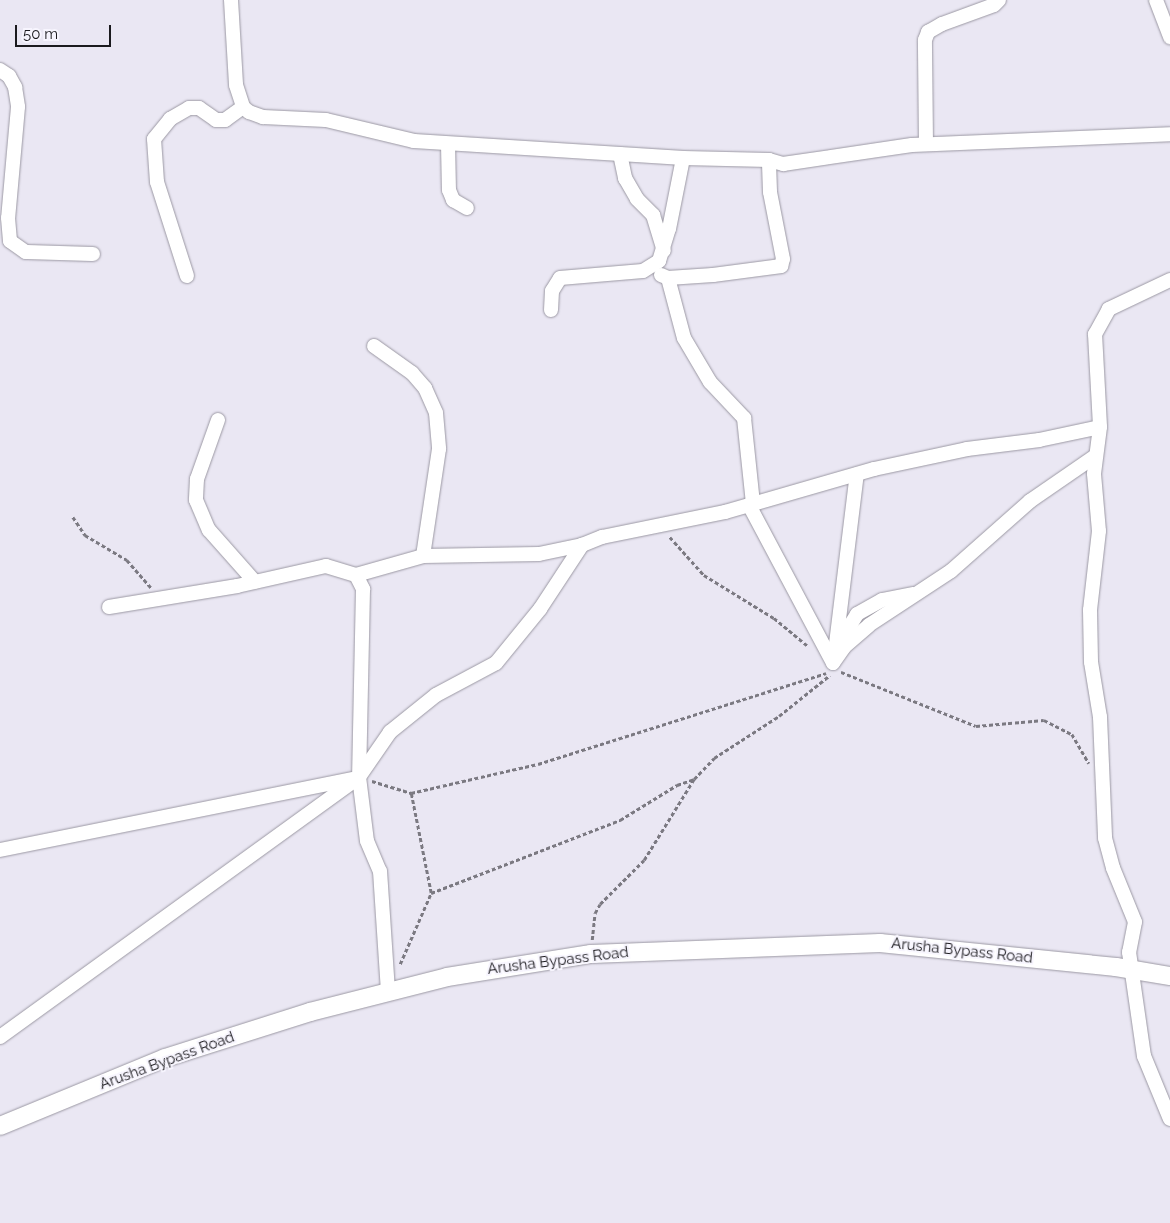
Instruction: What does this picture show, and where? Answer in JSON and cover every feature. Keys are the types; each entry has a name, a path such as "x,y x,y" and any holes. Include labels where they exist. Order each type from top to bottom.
{"main road":[{"name":"Arusha Bypass Road","path":"0,1126 166,1058 388,990 447,976 591,954 880,943 1131,970 1170,976"}],"street":[{"path":"231,0 236,86 243,107 263,117 326,120 408,140 683,158 769,160 783,164 926,144 1170,134"},
{"path":"926,144 925,40 928,32 942,24 994,5 999,0"},
{"path":"1156,0 1170,37"},
{"path":"0,70 15,87 18,107 8,218 10,241 26,252 93,254"},
{"path":"187,276 157,182 154,139 170,119 189,108 199,108 216,120 225,120 243,107"},
{"path":"448,144 449,190 453,200 467,208"},
{"path":"620,154 625,178 637,199 653,215 664,251"},
{"path":"653,268 664,251 683,158"},
{"path":"551,310 552,290 560,278 653,268 668,278 781,266 783,259 770,192 769,160"},
{"path":"668,278 676,315 689,346 710,382 744,418 751,504 835,667"},
{"path":"1170,280 1130,297 1109,309 1099,322 1094,344 1100,427 1094,457 1098,531 1090,610 1091,662 1100,717 1105,838 1113,868 1135,922 1129,952 1144,1056 1170,1119"},
{"path":"374,346 412,374 425,388 436,413 438,456 423,556"},
{"path":"218,420 197,479 196,500 209,530 255,582"},
{"path":"108,607 255,582 326,566 356,575 423,556 521,556 582,545 602,536 660,526 751,504 857,474 967,449 1039,440 1100,427"},
{"path":"835,667 844,647 869,625 951,571 1030,501 1094,457"},
{"path":"835,667 857,474"},
{"path":"0,1037 359,777 390,732 436,695 496,663 540,609 582,545"},
{"path":"356,575 363,589 359,777 367,841 380,871 388,990"},
{"path":"0,850 359,777"}],"path":[{"path":"73,518 92,540 127,560 160,599"},
{"path":"660,526 704,574 774,618 815,652"},
{"path":"591,954 594,912 644,860 694,779 714,758 779,716 835,667"},
{"path":"359,777 411,792 538,764 835,667 976,726 1044,720 1072,734 1091,768"},
{"path":"431,893 620,820 677,785 694,779"},
{"path":"388,990 431,893 411,792"}]}
